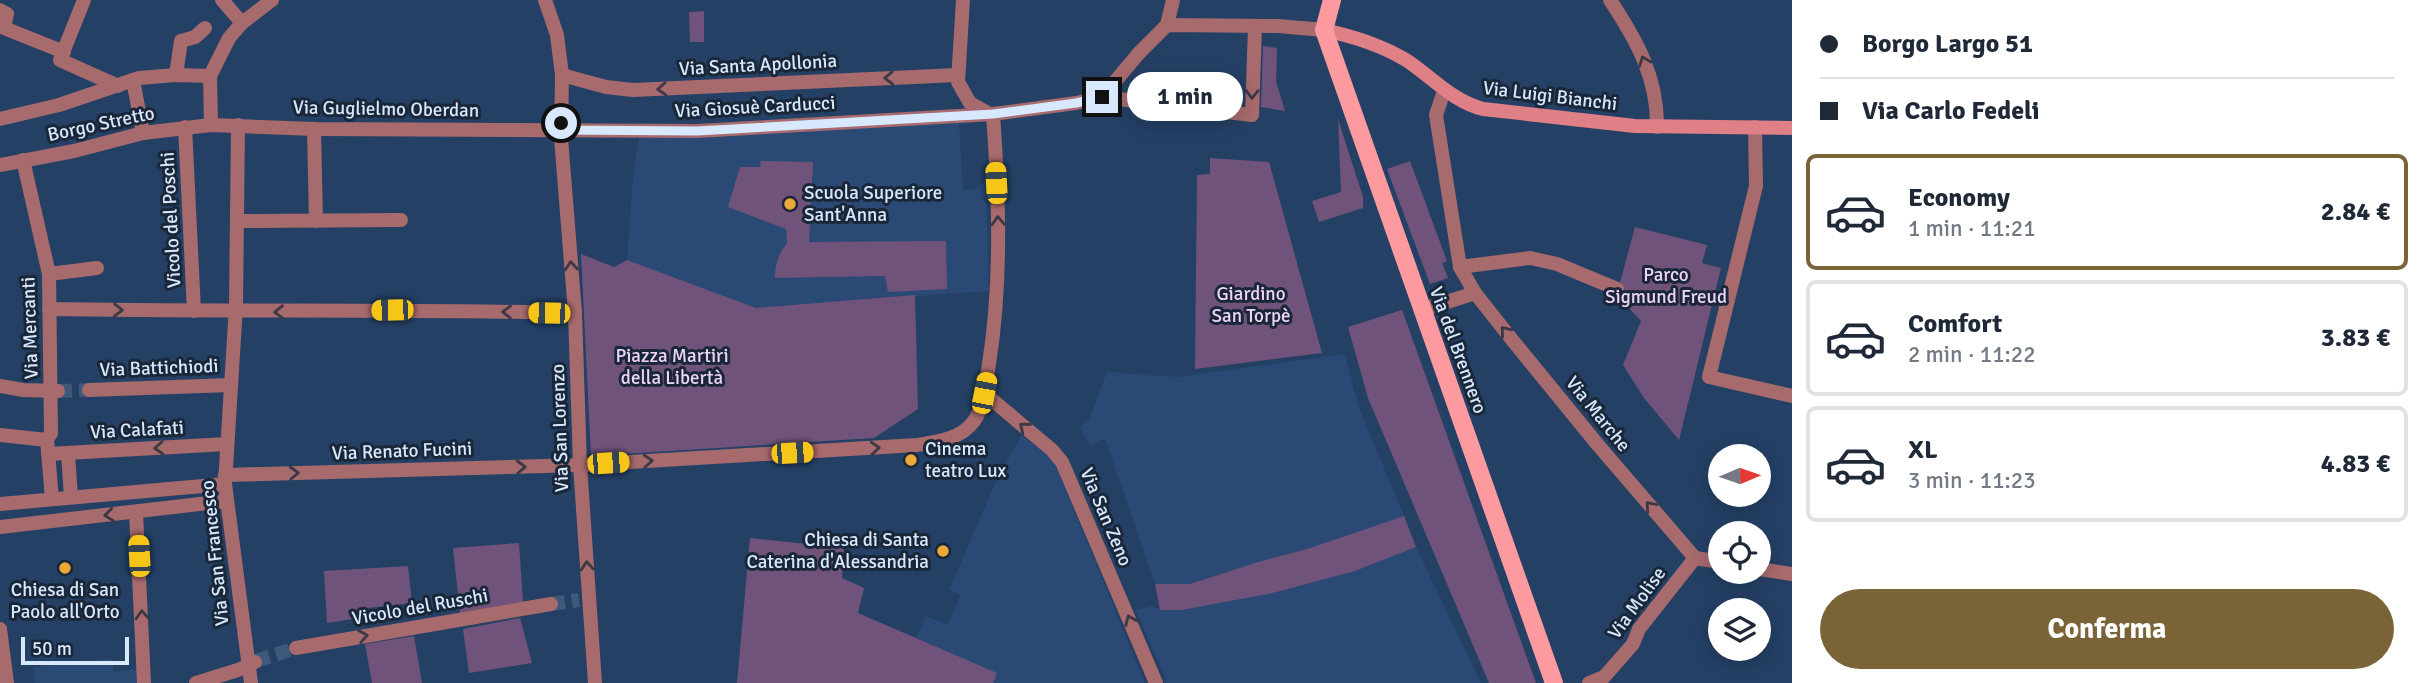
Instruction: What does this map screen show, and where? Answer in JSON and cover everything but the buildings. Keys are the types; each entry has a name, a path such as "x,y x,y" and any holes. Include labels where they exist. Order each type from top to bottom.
{"main road":[{"path":"1324,30 1332,0"},
{"name":"Via del Brennero","path":"1324,30 1554,683"}],"street":[{"path":"62,56 84,0"},
{"path":"222,0 242,23"},
{"path":"211,125 209,76 229,38 242,23 272,0"},
{"name":"Via San Lorenzo","path":"545,0 557,35 561,68 561,130 575,313 584,599 595,683"},
{"path":"580,465 935,443 963,432 978,414 994,329 999,262 993,114 970,103 961,91 957,75 962,0"},
{"path":"1102,97 1167,25 1173,0"},
{"path":"1610,0 1643,56 1654,92 1657,127"},
{"path":"0,10 7,13 4,28 118,86"},
{"path":"1167,25 1324,30"},
{"name":"Via Giosuè Carducci","path":"561,130 697,131 993,114 1102,97 1251,115 1255,26"},
{"path":"176,75 181,41 195,37 205,27"},
{"name":"Via Luigi Bianchi","path":"1324,30 1356,38 1392,52 1418,68 1444,91 1483,110 1657,127 1792,128"},
{"name":"Via Santa Apollonia","path":"561,68 606,87 633,90 957,75"},
{"path":"0,119 59,105 133,80 176,75 209,76"},
{"path":"133,80 143,133"},
{"path":"1444,91 1436,115 1460,267 1531,258 1557,264 1617,289"},
{"name":"Via Guglielmo Oberdan","path":"211,125 314,129 561,130"},
{"name":"Borgo Stretto","path":"0,165 74,151 143,133 211,125"},
{"name":"Via San Francesco","path":"238,125 236,312 225,480 252,663 251,683"},
{"name":"Vicolo del Poschi","path":"185,127 194,311"},
{"path":"1755,127 1756,186 1709,377 1792,397"},
{"path":"314,129 316,221"},
{"name":"Via Mercanti","path":"23,160 49,274 54,391 48,447 52,499"},
{"path":"239,221 401,220"},
{"name":"Via Marche","path":"1460,267 1475,293 1598,445 1695,558"},
{"path":"49,274 96,268"},
{"path":"1422,310 1475,293"},
{"path":"49,309 575,313"},
{"name":"Via Battichiodi","path":"89,390 231,385"},
{"path":"0,386 54,391"},
{"name":"Via San Zeno","path":"984,393 1052,450 1062,462 1156,683"},
{"name":"Via Calafati","path":"0,435 68,454 227,444"},
{"path":"68,454 71,497"},
{"name":"Via Renato Fucini","path":"0,504 225,480 580,465"},
{"path":"0,527 226,501"},
{"path":"136,512 144,683"},
{"path":"1695,558 1708,560"},
{"name":"Via Molise","path":"1589,683 1605,677 1633,644 1639,629 1695,558"},
{"path":"1771,571 1792,574"},
{"name":"Vicolo del Ruschi","path":"296,648 551,604"},
{"path":"0,629 7,683"},
{"path":"196,683 252,663"}],"shaded area":[{"name":"Scuola Superiore Sant'Anna","path":"959,122 963,190 976,189 986,180 989,291 756,308 627,260 633,177 639,138 699,138"},
{"path":"1345,354 1358,405 1404,516 1187,585 1155,584 1105,438 1090,446 1080,428 1089,420 1107,372 1178,377"},
{"path":"1021,435 1053,459 1145,683 896,683 926,616 948,625 960,595 949,590 994,486"},
{"path":"1416,547 1481,683 1167,683 1136,610 1152,606 1160,610 1183,610 1273,593 1355,571"},
{"path":"112,658 114,672 141,668 140,683 35,683 33,667"}],"green space":[{"path":"704,11 704,42 690,42 689,12"},
{"path":"1263,46 1277,48 1276,81 1285,111 1261,107"},
{"path":"1338,119 1363,197 1363,208 1319,222 1312,201 1341,192"},
{"name":"Giardino San Torpè","path":"1210,158 1269,162 1322,353 1195,369 1197,175 1210,174"},
{"path":"761,161 813,162 809,242 946,241 947,289 888,292 885,276 775,278 781,251 787,244 786,229 728,207 740,167 760,167"},
{"path":"1410,161 1447,261 1442,263 1448,278 1430,284 1387,169"},
{"name":"Parco Sigmund Freud","path":"1635,227 1707,245 1702,263 1721,268 1679,440 1644,398 1623,365 1641,321 1615,293"},
{"name":"Piazza Martiri della Libertà","path":"581,254 614,267 627,260 756,308 915,295 918,409 874,438 591,456"},
{"path":"1402,310 1536,683 1489,683 1368,398 1348,327"},
{"path":"1404,516 1416,547 1355,571 1273,593 1182,610 1160,610 1155,584 1190,584"},
{"path":"750,538 844,548 842,578 864,588 858,613 997,673 993,683 737,683"},
{"path":"519,543 523,602 460,613 453,548"},
{"path":"408,566 412,603 359,609 359,618 327,623 324,571"},
{"path":"520,618 532,663 469,673 463,629"},
{"path":"414,636 422,683 372,683 365,644"}],"tunnel":[{"path":"58,391 89,390"},
{"path":"551,604 579,600"},
{"path":"256,661 296,648"}],"place":[{"name":"Scuola Superiore Sant'Anna","path":"790,204"},
{"name":"Cinema teatro Lux","path":"911,460"},
{"name":"Chiesa di Santa Caterina d'Alessandria","path":"943,551"},
{"name":"Chiesa di San Paolo all'Orto","path":"65,568"}],"route":[{"path":"561,123 561,130 697,131 993,114 1102,97"}]}
